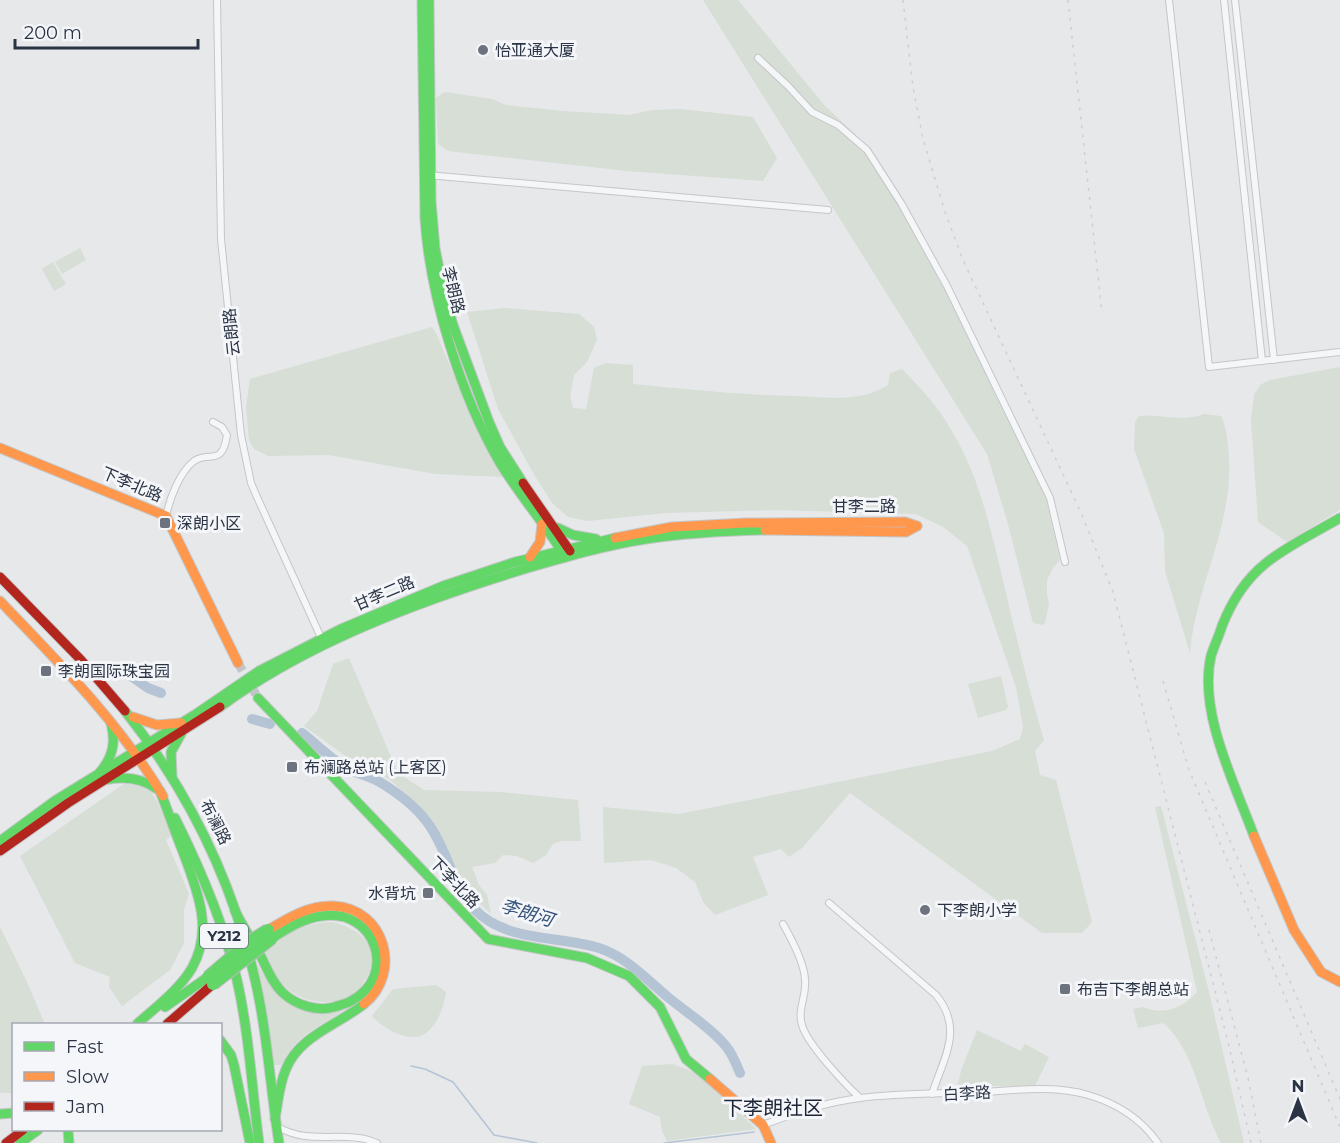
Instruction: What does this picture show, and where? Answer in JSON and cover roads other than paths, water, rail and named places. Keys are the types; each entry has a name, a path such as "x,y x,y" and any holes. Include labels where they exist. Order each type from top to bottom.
{"main road":[{"name":"李朗路","path":"422,0 428,246 436,295 478,415 493,449 507,473 567,553"},
{"name":"李朗路","path":"429,0 427,175 435,248 453,325 500,447 552,524 567,553"},
{"name":"下李北路","path":"0,448 166,516 238,663"},
{"path":"1340,518 1267,562 1252,576 1228,612 1211,657 1208,691 1209,706 1220,745 1254,836 1294,930 1321,972 1340,982"},
{"path":"528,559 540,546 542,540 543,526 540,519"},
{"name":"甘李二路","path":"0,841 56,800 102,776 182,728 259,670 446,595 482,582 567,553 607,539 672,527 737,523 906,522 917,526 906,532 746,532 673,536 619,544 567,553 528,559 443,586 323,643"},
{"path":"552,524 573,535 607,539"},
{"name":"布澜路","path":"0,577 87,667 126,712 174,782 210,845 226,882 253,973 279,1143"},
{"name":"Y212","path":"0,601 108,717 137,755 160,791 209,888 237,980 245,1025 259,1143"},
{"name":"下李北路","path":"258,698 488,939 587,958 629,976 660,1007 686,1059 763,1125"},
{"path":"126,712 151,725 171,725 182,728 171,753 171,771 174,782"},
{"path":"108,717 112,726 113,747 102,776 133,778 153,785 160,791 199,895 202,910 202,944 195,965 186,979 139,1023"},
{"name":"甘李二路","path":"0,851 102,776"},
{"path":"140,1023 211,980 304,910 340,906 366,916 382,939 386,953 385,972 372,997 351,1014 303,1043 293,1055 284,1074 276,1122"},
{"path":"235,911 274,982 285,994 297,1002 311,1008 341,1007 363,994 371,984 376,971 375,942 360,924 346,917 315,916 270,934"},
{"path":"168,1023 211,980"},
{"path":"222,1043 231,1055 234,1065 250,1143"},
{"path":"763,1125 771,1143"},
{"path":"6,1143 22,1131"},
{"path":"20,1143 37,1131"}],"street":[{"name":"云朗路","path":"217,0 221,240 241,435 247,466 257,497 323,643"},
{"path":"1169,0 1209,367 1340,352"},
{"path":"1224,0 1262,361"},
{"path":"1235,0 1274,360"},
{"path":"758,58 812,112 838,125 867,150 902,203 947,286 1050,498 1065,562"},
{"path":"427,175 828,210"},
{"path":"166,516 169,500 191,465 197,459 218,455 223,450 226,435 222,427 213,422"},
{"path":"829,903 936,995 945,1006 950,1018 951,1030 932,1094"},
{"path":"783,924 796,948 805,976 801,1025 812,1043 848,1087 860,1098"},
{"name":"白李路","path":"763,1125 812,1107 860,1098 1032,1089 1063,1090 1087,1095 1120,1108 1149,1130 1158,1143"},
{"path":"276,1122 290,1133 309,1139 359,1138 377,1143"},
{"path":"300,1143 309,1139"}],"waterway":[{"name":"李朗河","path":"128,674 148,688 161,693"},
{"name":"李朗河","path":"252,719 270,724"},
{"name":"李朗河","path":"302,733 344,767 378,781 417,810 435,834 460,888 467,901 477,912 489,921 515,932 599,948 619,957 719,1038 730,1051 740,1073"},
{"path":"411,1066 425,1069 453,1082 494,1135 537,1143"},
{"path":"664,1143 754,1132"}],"tunnel":[{"path":"238,663 258,698"}],"railway":[{"path":"903,0 913,87 923,139 945,212 963,260 1082,515 1113,592 1229,1046 1251,1143"},
{"path":"1068,0 1102,313"},
{"path":"1163,681 1189,770 1340,1127"},
{"path":"1205,782 1340,1099"},
{"path":"1209,930 1248,1078 1261,1143"}],"place":[{"name":"怡亚通大厦","path":"483,50"},
{"name":"深朗小区","path":"165,523"},
{"name":"李朗国际珠宝园","path":"46,671"},
{"name":"布澜路总站 (上客区)","path":"292,767"},
{"name":"水背坑","path":"428,893"},
{"name":"下李朗小学","path":"925,910"},
{"name":"布吉下李朗总站","path":"1065,989"}],"district":[{"name":"下李朗社区","path":"773,1108"}]}
